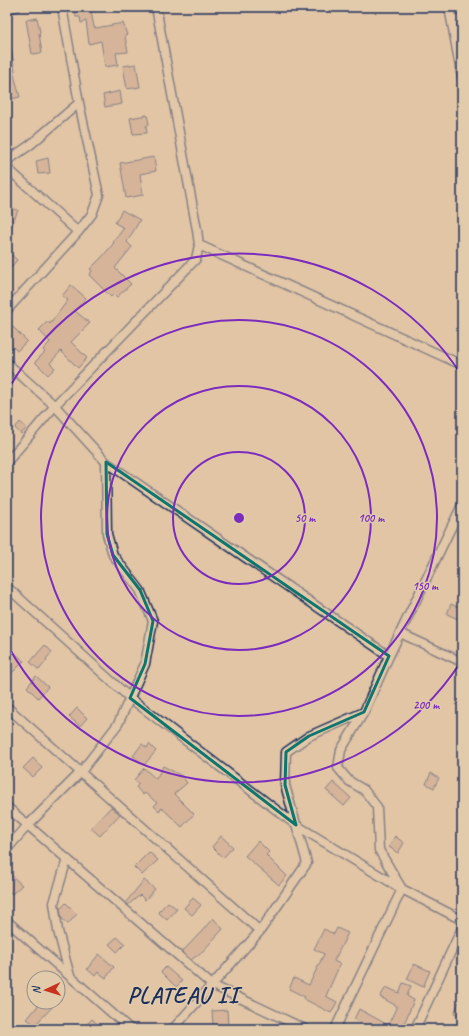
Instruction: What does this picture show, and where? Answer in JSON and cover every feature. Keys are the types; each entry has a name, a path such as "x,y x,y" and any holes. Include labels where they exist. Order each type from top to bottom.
{"street":[{"path":"7,9 16,7"},
{"path":"7,310 78,232 92,214 99,195 79,103 62,7"},
{"path":"7,462 59,401 196,259 199,245 156,7"},
{"path":"449,7 462,78"},
{"path":"452,20 462,18"},
{"path":"7,162 30,145 79,103"},
{"path":"7,168 78,232"},
{"path":"199,245 462,365"},
{"path":"7,363 55,406 106,462 389,656"},
{"path":"7,849 28,825 80,773 118,724 146,664 153,621 140,590 113,555 107,534 106,462"},
{"path":"402,889 379,850 377,807 364,790 349,781 338,768 341,750 364,712 389,656 462,505"},
{"path":"7,587 130,698 296,826 402,889 462,920"},
{"path":"400,633 462,662"},
{"path":"7,707 260,931"},
{"path":"173,1029 260,931 307,862 285,785 286,752 309,736 364,712"},
{"path":"7,807 212,985 304,1029"},
{"path":"67,859 54,903 58,931 70,976"},
{"path":"335,1029 402,889"},
{"path":"7,921 130,1029"},
{"path":"415,1029 462,928"}],"highlighted area":[{"path":"106,462 389,656 364,712 309,736 286,752 285,785 296,825 130,698 145,664 153,621 140,590 113,555 107,534"}],"building":[{"path":"77,7 90,7 94,27 96,28 123,23 127,35 125,36 128,52 116,53 118,65 105,67 101,41 89,44 86,21 81,23 80,17 76,17 75,9 78,9"},
{"path":"37,18 42,53 32,54 26,20"},
{"path":"7,48 11,48 15,71 13,71 20,97 7,100"},
{"path":"136,64 140,87 127,89 123,66"},
{"path":"120,91 122,104 105,107 103,95"},
{"path":"147,115 149,124 146,126 147,133 133,134 130,118"},
{"path":"154,157 156,171 140,174 143,195 126,198 120,163"},
{"path":"48,158 50,173 38,174 36,161"},
{"path":"7,207 18,210 8,236 7,236"},
{"path":"122,210 140,220 127,242 132,247 115,268 131,284 117,297 114,294 111,297 89,275 92,271 90,269 114,243 113,242 124,228 115,223"},
{"path":"7,250 17,260 7,272"},
{"path":"71,285 86,298 75,311 90,323 71,342 87,358 78,368 61,351 50,363 55,368 48,375 35,362 45,352 43,350 50,342 39,330 48,321 50,324 68,300 62,296"},
{"path":"13,327 27,341 17,351 13,347 7,353 7,332"},
{"path":"20,422 27,428 21,434 15,428"},
{"path":"451,604 462,609 462,621 447,614"},
{"path":"45,645 52,652 39,670 30,662"},
{"path":"7,646 24,661 13,672 7,667"},
{"path":"36,676 48,687 38,698 27,687"},
{"path":"77,708 87,718 80,726 69,717"},
{"path":"142,744 147,748 149,744 156,751 144,765 133,756"},
{"path":"33,758 42,768 33,777 23,768"},
{"path":"163,766 182,776 187,783 174,794 194,814 182,827 162,808 159,811 154,806 157,803 145,793 143,795 136,787 139,784 134,780 144,768 156,779"},
{"path":"431,773 439,778 434,788 426,784"},
{"path":"333,782 351,798 344,806 326,790"},
{"path":"111,807 120,814 100,836 91,828"},
{"path":"221,836 233,847 223,858 212,847"},
{"path":"395,836 404,843 398,853 389,847"},
{"path":"258,841 269,852 266,855 287,876 279,885 245,856"},
{"path":"149,852 158,860 142,875 134,867"},
{"path":"11,875 22,885 12,894 7,889 7,879"},
{"path":"144,880 155,889 145,900 140,895 128,905 126,902"},
{"path":"193,898 201,905 192,915 184,908"},
{"path":"168,902 177,909 167,920 158,912"},
{"path":"66,903 77,914 68,924 62,919 60,909"},
{"path":"213,918 223,929 203,951 191,960 182,952"},
{"path":"337,928 348,933 334,961 340,964 326,996 337,1002 331,1013 304,999 305,997 289,989 294,978 309,985 324,954 314,949 324,929 334,934"},
{"path":"117,937 125,944 117,952 109,944"},
{"path":"99,954 114,967 106,978 98,972 95,976 87,969"},
{"path":"414,964 430,971 423,987 407,979"},
{"path":"166,967 182,981 176,987 161,972"},
{"path":"403,983 411,986 407,996 414,1000 404,1024 402,1023 399,1029 373,1029 354,1019 359,1009 388,1025 397,1006 380,997 386,987 399,993"},
{"path":"462,995 462,1017 454,1013"},
{"path":"34,1010 49,1010 35,1025 27,1019"},
{"path":"227,1010 228,1025 213,1025 212,1011"},
{"path":"92,1019 103,1029 89,1029 85,1026"}],"district":[{"name":"PLATEAU II","path":"183,995"}]}
